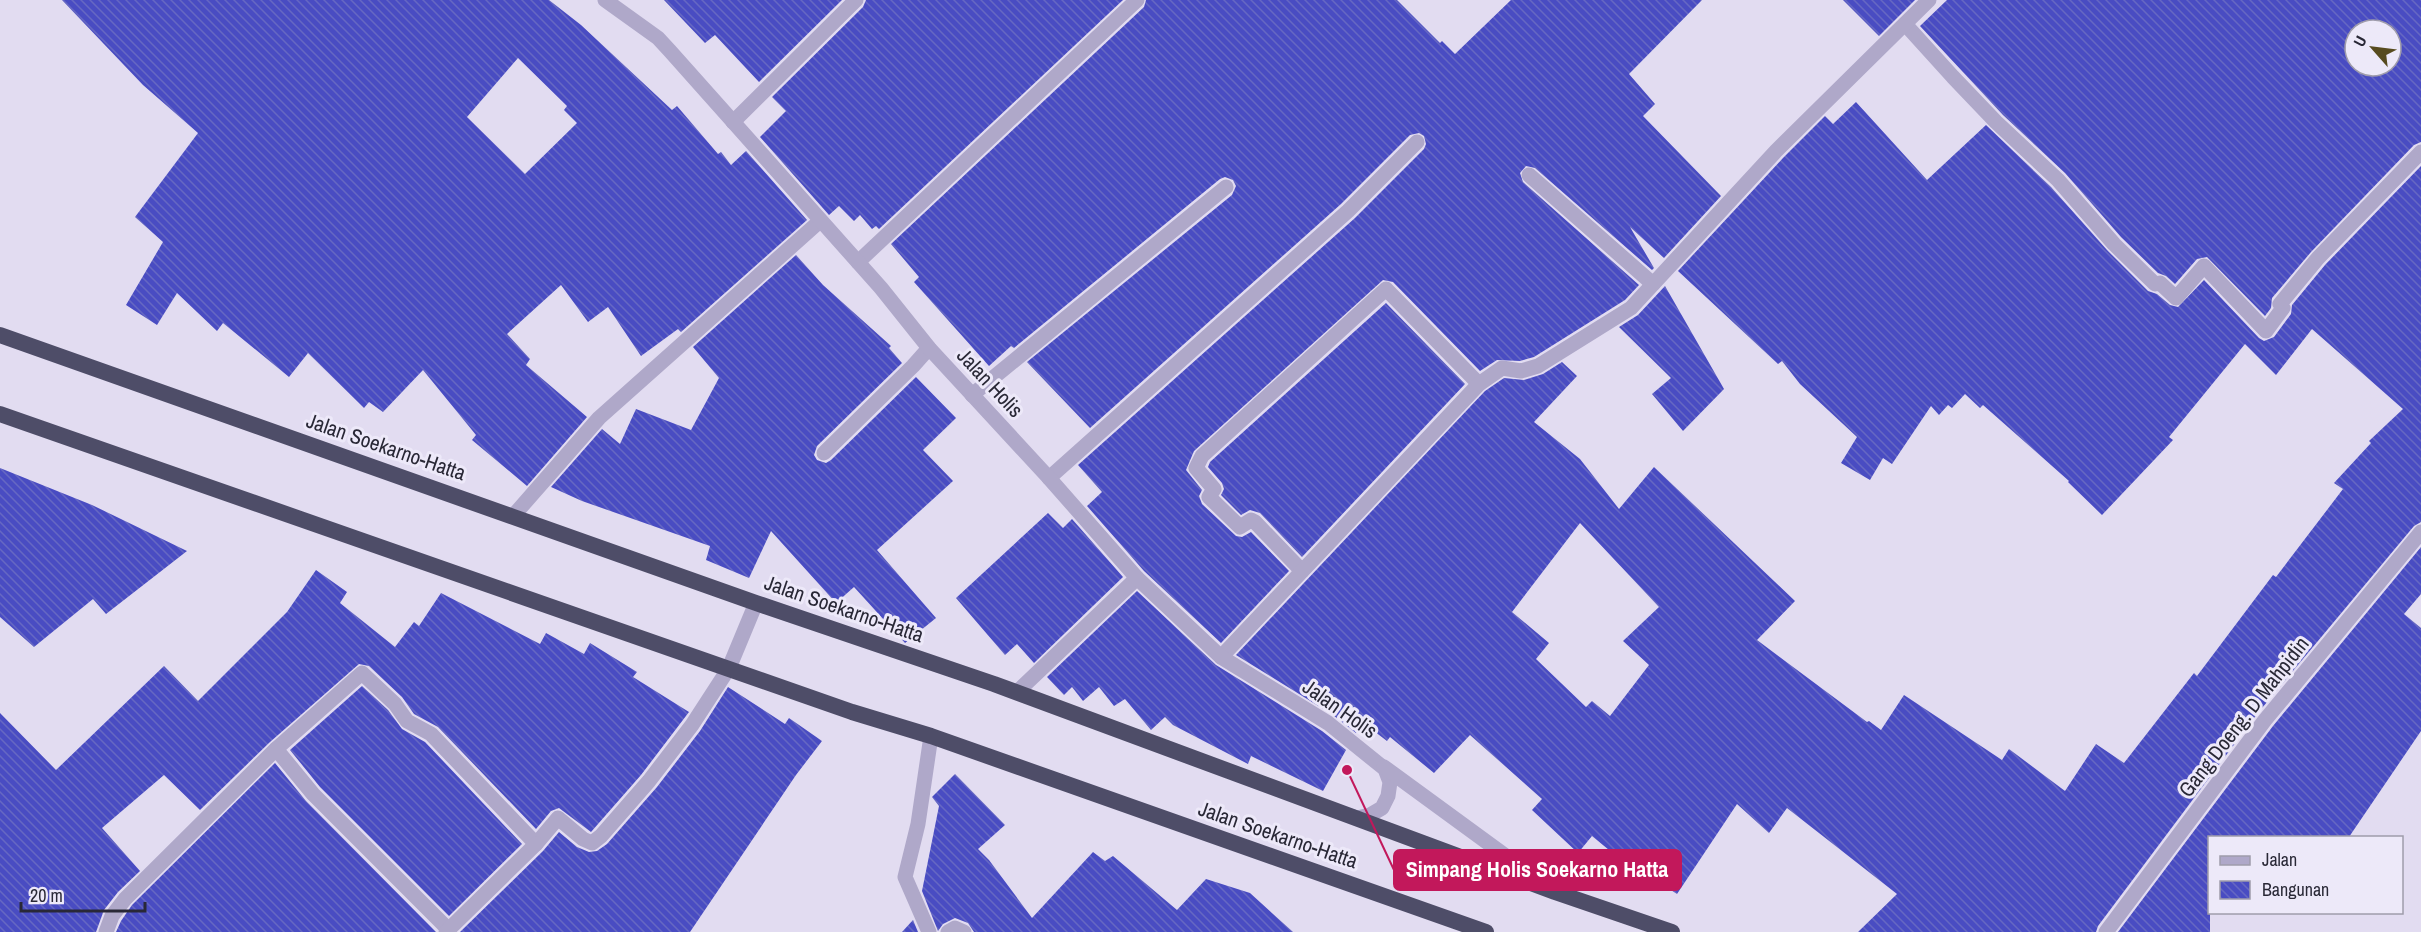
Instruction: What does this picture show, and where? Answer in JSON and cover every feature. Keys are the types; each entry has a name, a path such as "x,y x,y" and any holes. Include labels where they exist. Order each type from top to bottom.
{"highway":[{"name":"Jalan Soekarno-Hatta","path":"0,335 514,515 756,603 1017,692 1555,892 1672,932"},
{"name":"Jalan Soekarno-Hatta","path":"0,414 852,712 931,735 1486,932"}],"street":[{"name":"Jalan Holis","path":"605,0 658,38 858,262 929,348 1049,478 1137,578 1221,657 1328,723 1555,892"},
{"path":"733,122 856,0"},
{"path":"858,262 1137,0"},
{"path":"1221,657 1479,384 1502,368 1521,371 1538,366 1631,308 1776,151 1929,0"},
{"path":"1905,24 1996,122 2047,168 2114,244 2155,284 2160,283 2176,298 2205,266 2265,331 2283,308 2280,304 2318,258 2421,152"},
{"path":"1049,478 1287,267 1348,211 1417,142"},
{"path":"1529,175 1653,284"},
{"path":"972,395 1226,187"},
{"path":"514,515 599,418 820,221"},
{"path":"1302,572 1255,522 1251,520 1240,527 1209,497 1214,489 1213,484 1196,468 1202,456 1386,289 1479,384"},
{"path":"824,453 929,348"},
{"name":"Gang Doeng. D Mahpidin","path":"2106,932 2265,720 2420,536"},
{"path":"1017,692 1137,578"},
{"path":"276,749 313,794 447,930 536,844 558,818 583,839 592,843 601,836 674,749 729,668 756,603"},
{"path":"106,932 112,916 125,899 276,749 362,673 395,704 407,721 431,734 536,844"},
{"path":"929,932 904,877 918,824 931,735"},
{"name":"Jalan Holis","path":"1343,813 1357,818 1370,815 1382,808 1388,796 1390,782 1385,770 1375,760"},
{"path":"948,932 955,928 964,932"}],"building":[{"path":"62,0 549,0 581,25 672,110 677,106 718,154 721,152 731,165 746,151 807,220 681,332 678,329 641,356 608,307 588,322 561,285 507,334 530,359 526,365 587,417 527,486 472,440 476,435 423,370 383,412 369,402 364,408 308,353 289,377 223,323 217,331 177,293 157,325 126,305 163,242 135,217 198,133 143,85","holes":["518,58 567,106 564,110 577,123 525,174 467,117"]},
{"path":"664,0 842,0 759,82 715,35 705,43"},
{"path":"866,0 1123,0 879,229 876,226 872,229 860,215 854,221 839,206 829,215 760,137 786,111 772,97 863,7"},
{"path":"1146,0 1397,0 1440,43 1442,41 1455,54 1511,0 1702,0 1629,74 1655,104 1643,116 1721,196 1664,258 1630,227 1654,268 1652,270 1535,168 1526,166 1520,173 1523,182 1639,285 1625,300 1534,357 1520,361 1497,360 1480,371 1393,282 1383,280 1194,451 1186,470 1202,490 1199,496 1202,504 1236,536 1242,537 1251,532 1289,571 1221,643 1144,571 1087,506 1102,492 1078,465 1355,218 1424,149 1426,144 1424,136 1419,133 1410,135 1341,204 1090,428 1027,362 1232,195 1236,186 1233,180 1225,177 1220,179 989,366 914,282 919,277 891,244 1144,7"},
{"path":"1843,0 1915,0 1879,36"},
{"path":"1947,0 2421,0 2421,142 2414,145 2311,252 2272,298 2271,308 2265,316 2207,257 2197,259 2175,284 2166,276 2158,273 2121,237 2065,173 2003,115 1920,26"},
{"path":"1856,102 1927,180 1986,125 2051,187 2107,250 2148,291 2157,294 2170,305 2178,307 2204,280 2264,341 2274,337 2291,314 2292,305 2325,265 2421,166 2421,522 2414,526 2257,714 2098,926 2096,932 1858,932 1897,894 1787,808 1769,833 1737,804 1677,894 1628,862 1626,864 1592,836 1578,853 1532,810 1542,799 1470,735 1434,773 1390,737 1387,741 1362,722 1356,733 1333,715 1236,655 1485,391 1504,378 1524,380 1543,374 1562,362 1577,376 1534,422 1580,459 1619,509 1654,467 1795,601 1757,640 1867,722 1869,721 1881,730 1904,695 2002,760 2009,749 2065,791 2096,744 2124,763 2194,673 2197,676 2273,575 2276,577 2343,489 2334,483 2371,443 2369,441 2403,409 2312,329 2276,375 2245,344 2169,437 2173,440 2102,515 2069,481 1983,405 1980,408 1965,394 1952,408 1948,405 1939,415 1931,406 1892,464 1883,458 1870,480 1841,463 1857,437 1800,384 1782,361 1778,364 1678,271 1825,116 1833,124","holes":["1580,523 1659,607 1623,641 1649,665 1610,716 1592,701 1586,707 1536,659 1549,643 1512,612"]},
{"path":"796,255 823,285 891,346 889,348 902,363 817,446 814,455 817,460 826,463 831,460 916,377 956,418 923,450 953,481 877,550 936,618 905,643 854,587 836,603 771,531 749,578 706,560 710,546 582,501 551,487 602,429 620,444 636,409 691,430 719,378 693,347"},
{"path":"1665,286 1724,389 1683,431 1652,394 1671,378 1619,327 1638,315"},
{"path":"1386,303 1465,384 1302,557 1260,513 1250,510 1241,515 1221,495 1224,489 1222,483 1208,467 1210,462"},
{"path":"0,468 92,505 187,551 106,614 93,599 34,647 0,617"},
{"path":"1048,513 1063,528 1072,519 1123,577 1034,663 1017,644 1005,655 956,598"},
{"path":"2421,547 2421,594 2404,614 2421,628 2421,731 2350,836 2208,836 2210,932 2118,932 2273,726"},
{"path":"316,570 347,592 340,603 395,647 414,622 419,626 441,593 540,644 546,633 584,654 590,643 637,672 633,677 689,712 641,775 591,832 559,808 551,811 536,829 438,727 414,714 402,697 369,666 359,664 270,742 200,810 164,775 102,828 140,871 118,892 104,910 96,932 0,932 0,713 56,770 164,666 198,701 287,612"},
{"path":"1137,591 1216,665 1322,731 1346,750 1323,791 1251,756 1248,764 1173,725 1165,717 1151,730 1125,699 1114,706 1099,687 1083,701 1072,687 1064,695 1047,677"},
{"path":"362,686 388,710 402,729 425,742 522,844 449,916 320,787 290,750"},
{"path":"728,687 785,724 789,718 822,741 796,775 690,932 460,932 543,851 559,832 577,847 589,852 597,851 607,844 657,787 700,731"},
{"path":"275,763 306,801 436,932 116,932 132,905"},
{"path":"955,774 1005,825 978,849 989,860 1032,918 1093,852 1105,861 1113,856 1177,910 1206,879 1250,893 1293,932 974,932 968,923 955,918 943,924 938,931 922,891 939,806 932,797"},
{"path":"913,920 918,932 902,932"}],"place":[{"name":"Simpang Holis Soekarno Hatta","path":"1347,770"}]}
